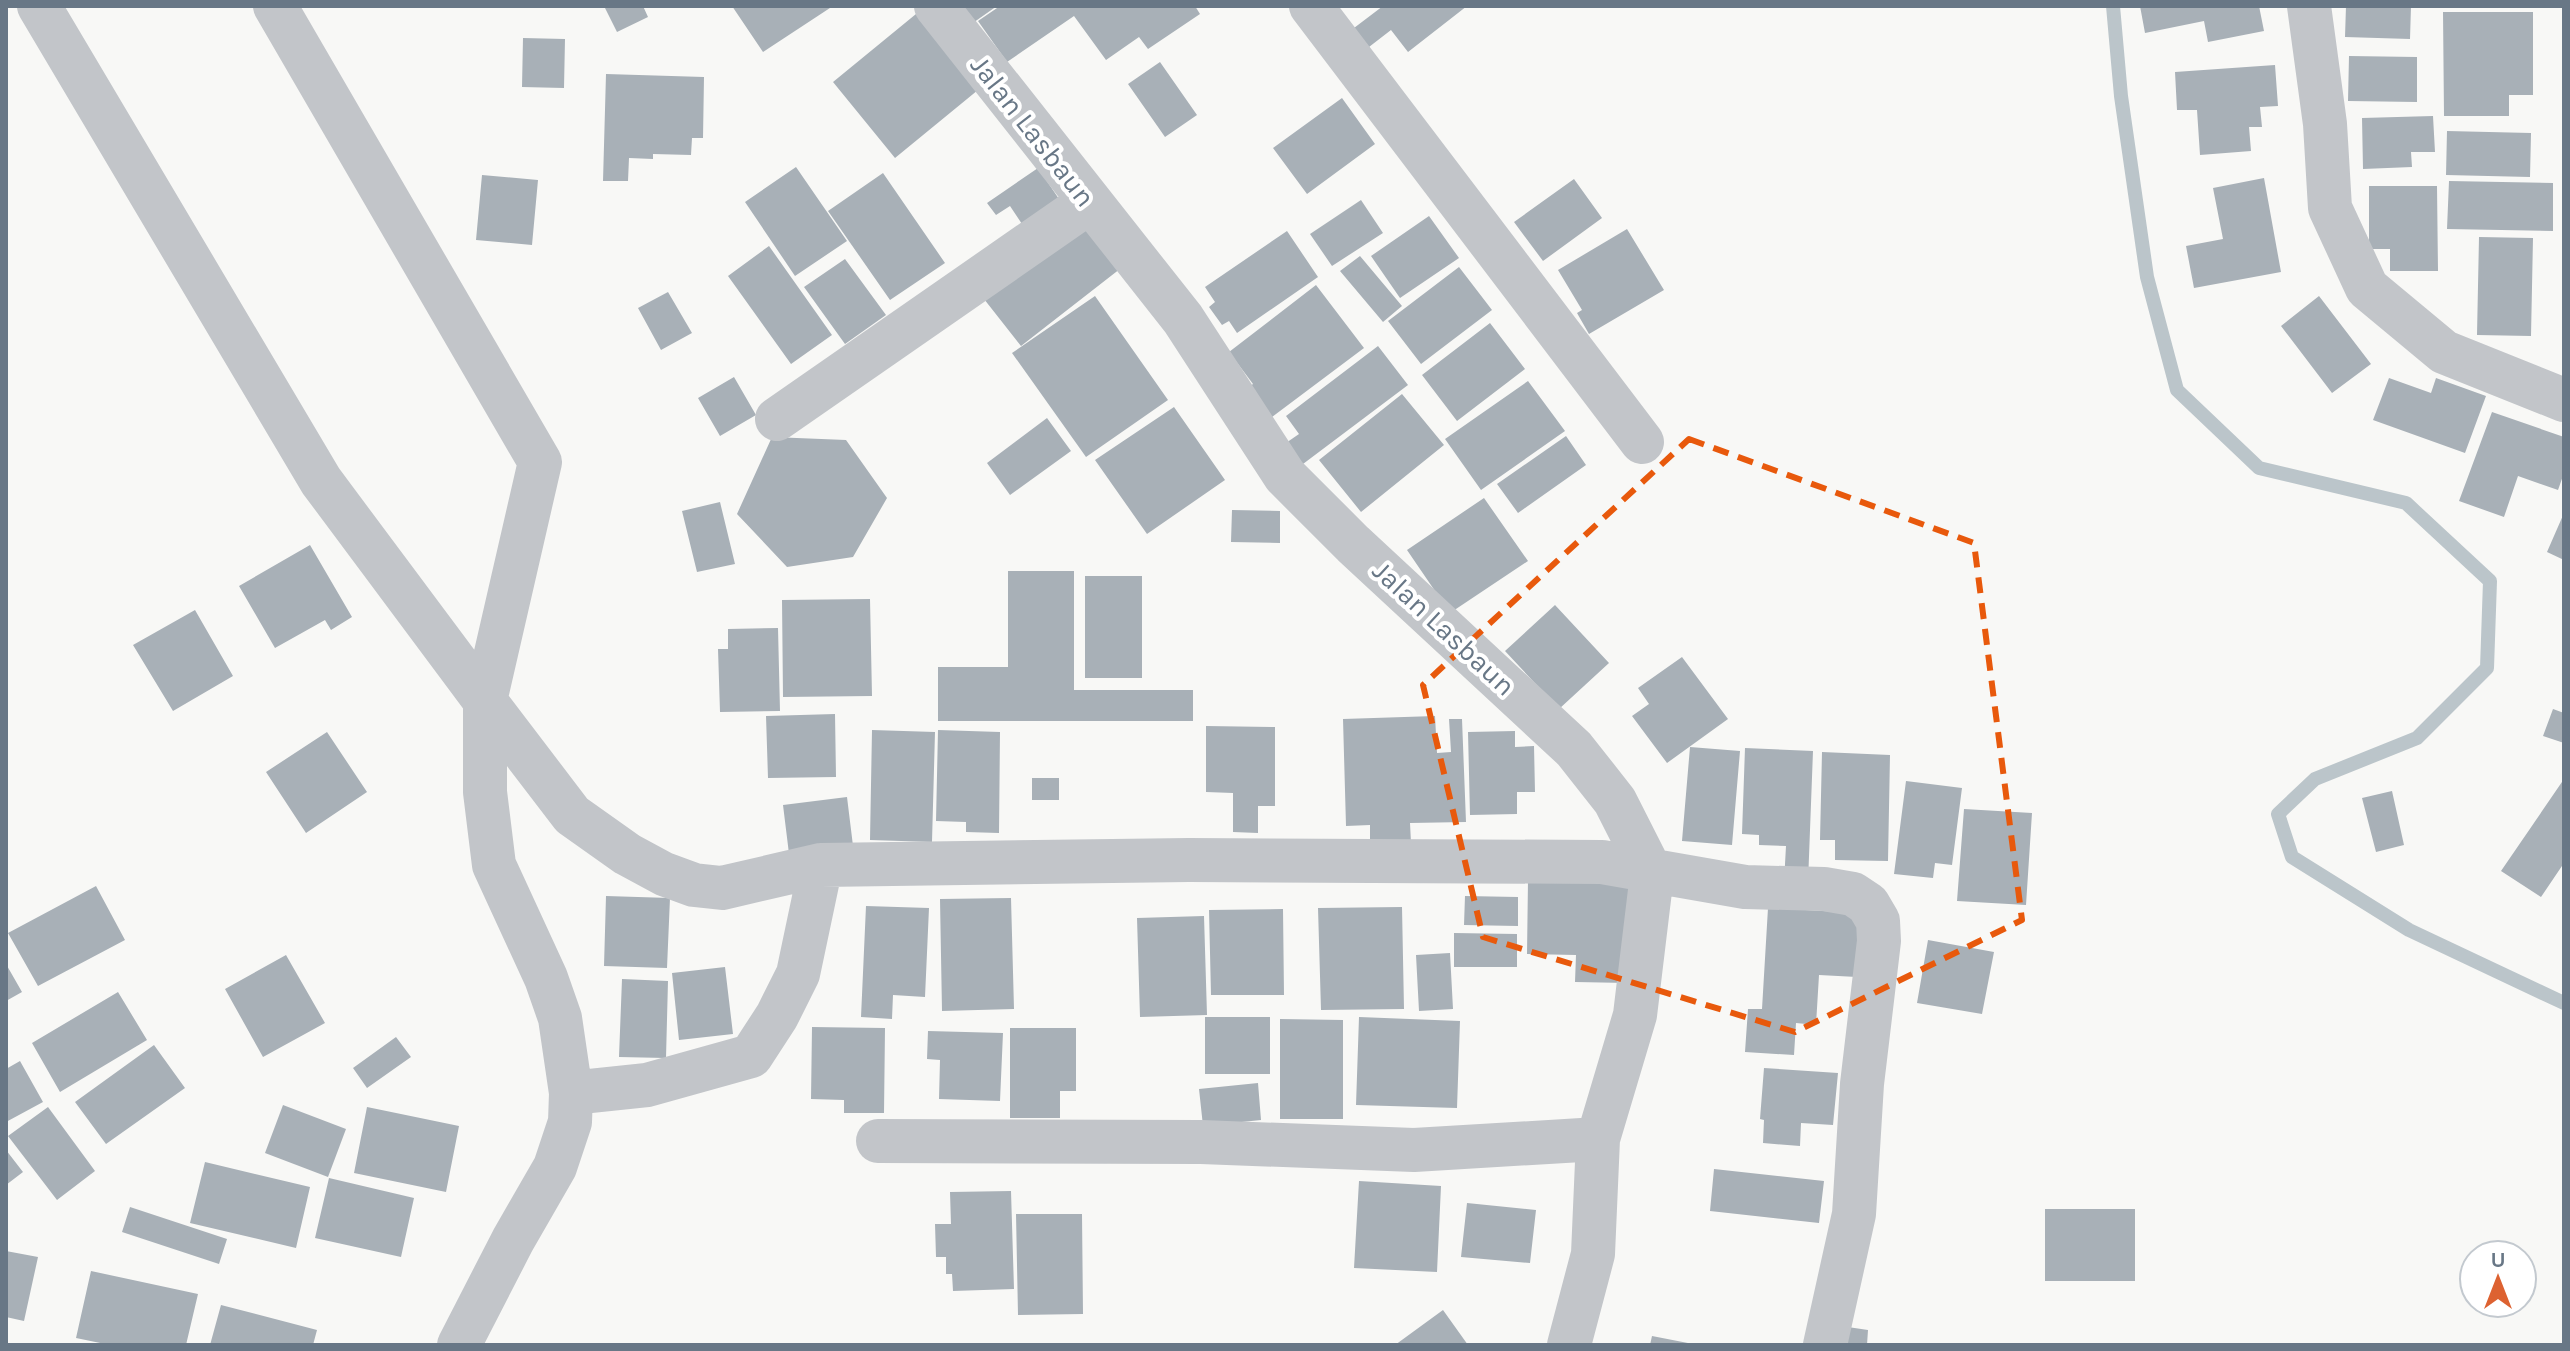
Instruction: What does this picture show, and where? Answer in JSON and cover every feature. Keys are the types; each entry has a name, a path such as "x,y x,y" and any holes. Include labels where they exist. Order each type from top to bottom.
{"street":[{"path":"39,6 321,481 572,815 627,854 664,874 694,885 722,888 821,865 1189,860 1602,862 1652,874 1745,887 1824,889 1853,894 1868,904 1878,921 1854,1214 1825,1345"},
{"path":"275,6 540,462 485,701 485,792 494,865 555,1005 571,1093 570,1122 555,1167 459,1345"},
{"name":"Jalan Lasbaun","path":"936,6 1088,203 1183,319 1285,476 1353,544 1574,749 1615,801 1652,874"},
{"path":"1311,6 1642,442"},
{"path":"2309,6 2325,124 2330,208 2367,288 2444,352 2564,400"},
{"path":"777,419 1088,203"},
{"path":"571,1093 647,1085 751,1056 777,1016 798,974 821,865"},
{"path":"1569,1345 1593,1254 1598,1139 1635,1015 1652,874"},
{"path":"878,1141 1201,1142 1414,1150 1598,1139"}],"highlighted area":[{"path":"1689,439 1974,543 2022,920 1795,1032 1483,937 1423,685"}],"building":[{"path":"604,6 643,6 648,17 617,32"},
{"path":"732,6 833,6 763,52"},
{"path":"950,6 997,6 960,32"},
{"path":"1000,6 1195,6 1200,14 1148,49 1139,37 1106,60 1074,16 1007,62 978,21"},
{"path":"1383,6 1467,6 1408,52 1391,30 1369,47 1354,28"},
{"path":"2140,6 2259,6 2264,31 2208,42 2204,21 2145,33"},
{"path":"2346,6 2411,6 2410,39 2345,37"},
{"path":"2443,12 2533,12 2533,95 2509,95 2509,116 2444,116"},
{"path":"916,14 978,90 895,158 833,82"},
{"path":"523,38 565,39 564,88 522,87"},
{"path":"2349,56 2417,57 2417,102 2348,101"},
{"path":"1160,62 1197,115 1165,137 1128,84"},
{"path":"2275,65 2278,106 2260,107 2262,127 2249,127 2251,151 2200,155 2197,110 2177,110 2175,72"},
{"path":"606,74 704,77 703,138 692,138 691,155 653,154 653,159 629,158 628,181 603,181"},
{"path":"1342,98 1375,144 1307,194 1273,148"},
{"path":"2433,116 2435,152 2411,152 2412,167 2363,169 2362,118"},
{"path":"2447,131 2531,133 2530,177 2446,175"},
{"path":"796,167 847,241 795,276 745,202"},
{"path":"1038,168 1059,199 1022,224 1010,206 996,215 987,203"},
{"path":"883,173 945,263 890,300 828,211"},
{"path":"482,175 538,180 532,245 476,240"},
{"path":"2264,178 2281,272 2194,288 2186,246 2223,239 2213,188"},
{"path":"1574,179 1602,218 1543,261 1514,222"},
{"path":"2449,181 2553,183 2553,231 2447,229"},
{"path":"2369,186 2437,186 2438,271 2390,271 2390,249 2369,249"},
{"path":"1361,200 1383,233 1332,266 1310,234"},
{"path":"1429,216 1459,258 1400,298 1371,256"},
{"path":"1089,218 1125,265 1021,346 984,299"},
{"path":"1627,229 1664,290 1589,334 1577,313 1582,310 1558,270"},
{"path":"1287,231 1318,277 1237,333 1229,321 1222,325 1209,307 1215,302 1205,287"},
{"path":"2479,237 2533,238 2531,336 2477,335"},
{"path":"769,246 832,335 791,364 728,276"},
{"path":"1360,256 1402,306 1383,322 1340,271"},
{"path":"845,259 886,315 845,344 804,287"},
{"path":"1459,267 1492,310 1421,364 1388,321"},
{"path":"1316,285 1364,348 1264,423 1241,393 1253,384 1229,352"},
{"path":"668,292 692,333 661,350 638,308"},
{"path":"1095,296 1168,400 1086,457 1012,353"},
{"path":"2319,296 2371,364 2332,393 2281,326"},
{"path":"1490,323 1525,369 1457,421 1422,375"},
{"path":"1378,346 1408,385 1299,467 1283,445 1299,434 1286,416"},
{"path":"734,377 756,415 720,436 698,398"},
{"path":"2389,378 2431,393 2436,378 2486,396 2465,453 2373,420"},
{"path":"1528,381 1565,431 1481,490 1445,439"},
{"path":"1402,394 1444,445 1361,512 1319,460"},
{"path":"1174,407 1225,480 1147,534 1095,460"},
{"path":"2492,412 2564,437 2564,473 2558,490 2518,476 2504,517 2459,501"},
{"path":"1047,418 1071,451 1010,495 987,463"},
{"path":"1566,436 1586,465 1518,513 1497,484"},
{"path":"772,437 846,440 887,498 853,557 787,567 737,514"},
{"path":"1484,498 1528,561 1450,613 1407,550"},
{"path":"720,502 735,564 697,572 682,511"},
{"path":"1232,510 1280,511 1280,543 1231,542"},
{"path":"2564,513 2564,560 2547,552"},
{"path":"310,545 352,617 331,630 325,620 275,648 239,586"},
{"path":"1008,571 1074,571 1074,690 1193,690 1193,721 938,721 938,667 1008,667"},
{"path":"1085,576 1142,576 1142,678 1085,678"},
{"path":"870,599 872,696 783,697 782,600"},
{"path":"1555,605 1609,663 1559,709 1505,651"},
{"path":"195,610 233,676 173,711 133,645"},
{"path":"778,628 780,711 720,712 718,649 728,649 728,629"},
{"path":"1682,657 1728,719 1667,763 1632,716 1649,704 1638,688"},
{"path":"2553,709 2564,713 2564,743 2543,736"},
{"path":"835,714 836,777 768,778 766,716"},
{"path":"1435,716 1437,753 1451,752 1449,719 1462,719 1466,822 1410,823 1411,843 1370,844 1370,825 1346,826 1343,719"},
{"path":"1206,726 1275,727 1275,806 1258,806 1258,833 1233,832 1233,793 1206,792"},
{"path":"872,730 935,732 932,842 870,840"},
{"path":"938,730 1000,732 999,833 966,832 966,822 936,821"},
{"path":"1515,731 1515,747 1534,746 1535,792 1517,792 1517,814 1470,815 1468,732"},
{"path":"327,732 367,792 306,833 266,772"},
{"path":"1690,747 1740,751 1732,845 1682,841"},
{"path":"1745,748 1813,751 1808,883 1784,882 1786,846 1759,845 1759,835 1742,834"},
{"path":"1822,752 1890,755 1888,861 1835,860 1835,840 1820,840"},
{"path":"1032,778 1059,778 1059,800 1032,800"},
{"path":"2564,779 2564,863 2541,897 2501,871"},
{"path":"1906,781 1962,788 1952,865 1935,863 1933,878 1894,874"},
{"path":"2392,791 2404,845 2376,852 2362,798"},
{"path":"847,797 854,854 790,862 783,805"},
{"path":"1964,809 2032,813 2026,905 1957,901"},
{"path":"1528,880 1630,882 1628,983 1575,982 1576,955 1527,954"},
{"path":"96,886 125,940 38,986 8,933"},
{"path":"606,896 670,898 667,968 604,966"},
{"path":"1465,896 1518,897 1518,926 1464,925"},
{"path":"1011,898 1014,1009 942,1011 940,899"},
{"path":"866,906 929,908 925,997 893,995 892,1019 861,1017"},
{"path":"1402,907 1404,1009 1321,1010 1318,908"},
{"path":"1768,908 1860,913 1857,977 1819,975 1816,1025 1796,1023 1794,1055 1745,1052 1748,1009 1762,1009"},
{"path":"1283,909 1284,995 1211,995 1209,910"},
{"path":"1204,916 1207,1015 1140,1017 1137,918"},
{"path":"1454,933 1517,934 1517,967 1454,967"},
{"path":"1928,940 1994,952 1982,1014 1917,1003"},
{"path":"1450,953 1453,1009 1419,1011 1416,955"},
{"path":"286,955 325,1023 263,1057 225,989"},
{"path":"6,964 22,992 6,1001"},
{"path":"725,967 733,1034 679,1040 672,973"},
{"path":"622,979 668,981 666,1058 619,1057"},
{"path":"118,992 147,1040 60,1092 32,1043"},
{"path":"1205,1017 1270,1017 1270,1074 1205,1074"},
{"path":"1359,1017 1460,1021 1457,1108 1356,1105"},
{"path":"1280,1019 1343,1020 1343,1119 1280,1119"},
{"path":"812,1027 885,1028 884,1113 844,1113 844,1100 811,1099"},
{"path":"1010,1028 1076,1028 1076,1091 1060,1091 1060,1118 1010,1118"},
{"path":"928,1031 1003,1033 1000,1101 939,1099 940,1060 927,1059"},
{"path":"396,1037 411,1057 367,1088 353,1068"},
{"path":"154,1045 185,1088 106,1144 75,1102"},
{"path":"20,1061 43,1102 6,1122 6,1069"},
{"path":"1764,1068 1838,1073 1833,1125 1801,1123 1800,1146 1763,1143 1764,1120 1760,1119"},
{"path":"1258,1083 1261,1120 1203,1126 1199,1089"},
{"path":"283,1105 346,1129 328,1177 265,1153"},
{"path":"48,1107 95,1171 57,1200 8,1136"},
{"path":"367,1107 459,1126 446,1192 354,1173"},
{"path":"6,1150 23,1172 6,1185"},
{"path":"205,1162 310,1187 296,1248 190,1223"},
{"path":"1714,1169 1824,1181 1819,1223 1710,1211"},
{"path":"329,1178 414,1198 401,1257 315,1238"},
{"path":"1359,1181 1441,1186 1437,1272 1354,1268"},
{"path":"1011,1191 1014,1289 953,1291 952,1274 946,1274 946,1257 936,1257 935,1224 951,1224 950,1192"},
{"path":"1467,1203 1536,1210 1530,1263 1461,1257"},
{"path":"130,1207 227,1239 219,1264 122,1232"},
{"path":"2045,1209 2135,1209 2135,1281 2045,1281"},
{"path":"1016,1214 1082,1214 1083,1314 1018,1315"},
{"path":"6,1251 38,1257 24,1321 6,1317"},
{"path":"91,1271 198,1294 186,1345 110,1345 76,1338"},
{"path":"221,1305 317,1330 313,1345 210,1345"},
{"path":"1443,1310 1468,1345 1395,1345"},
{"path":"1841,1326 1868,1330 1867,1345 1839,1345"},
{"path":"1652,1336 1693,1344 1693,1345 1650,1345"}],"waterway":[{"path":"2113,6 2121,96 2147,277 2177,390 2259,468 2406,503 2490,581 2487,668 2417,738 2315,779 2278,814 2292,857 2409,930 2564,1003"}]}
